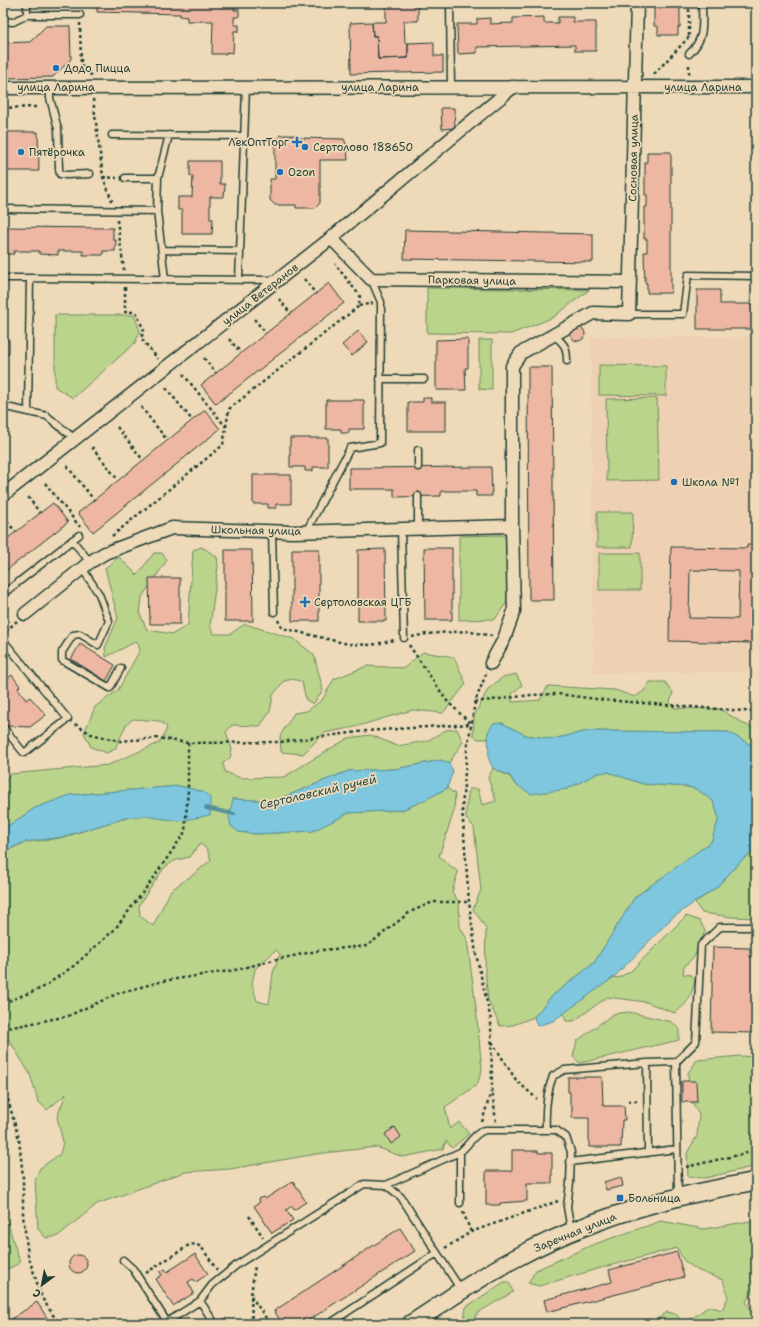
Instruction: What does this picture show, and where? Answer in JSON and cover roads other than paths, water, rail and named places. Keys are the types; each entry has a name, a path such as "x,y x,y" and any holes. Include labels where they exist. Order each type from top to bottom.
{"main road":[{"name":"Заречная улица","path":"411,1324 514,1258 571,1232 624,1213 678,1197 756,1181"}],"street":[{"name":"Сосновая улица","path":"629,314 637,3"},
{"name":"улица Ветеранов","path":"3,495 331,238 513,87"},
{"name":"улица Ларина","path":"3,88 756,87"},
{"path":"331,238 371,279"},
{"name":"Парковая улица","path":"371,279 630,282"},
{"path":"491,663 504,639 514,611 512,526 512,366 521,353 593,313 629,314"},
{"name":"Школьная улица","path":"24,614 86,565 104,553 172,528 306,532 512,526"}],"lane":[{"path":"27,3 27,15"},
{"path":"450,3 451,87"},
{"path":"689,54 698,46 702,36 702,3"},
{"path":"3,21 13,22 27,15 80,15"},
{"path":"239,280 246,87"},
{"path":"50,88 50,98 58,129 60,174 90,174"},
{"path":"112,135 244,136"},
{"path":"165,279 157,211 158,178 169,135"},
{"path":"125,178 158,178"},
{"path":"3,209 157,211"},
{"path":"162,250 240,251"},
{"path":"629,314 683,314 688,275 756,276"},
{"path":"3,278 277,280"},
{"path":"28,412 30,278"},
{"path":"306,532 350,448 380,443 381,302 371,279"},
{"path":"554,335 565,345 567,351 567,361"},
{"path":"380,379 424,379"},
{"path":"3,408 11,408 47,416 75,439"},
{"path":"418,450 418,467"},
{"path":"418,496 418,528"},
{"path":"401,529 404,638"},
{"path":"272,531 274,612"},
{"path":"3,594 79,535"},
{"path":"72,540 86,565 109,621 98,645 80,634 73,635 62,652 62,660 110,688 121,668"},
{"path":"3,640 68,719 24,752 3,727"},
{"path":"546,1130 545,1106 548,1088 553,1076 564,1070 676,1062 696,1042 701,945 720,927 756,927"},
{"path":"676,1062 678,1197"},
{"path":"647,1063 648,1153"},
{"path":"123,1260 133,1269 166,1323 200,1301 212,1285 238,1264 364,1184 386,1184 460,1152 479,1132 485,1130 556,1130 566,1137 570,1152 570,1183 567,1207 571,1232"},
{"path":"570,1162 677,1149"},
{"path":"460,1152 460,1203"},
{"path":"386,1184 401,1197 462,1290"},
{"path":"329,1324 437,1253"},
{"path":"200,1301 215,1324"}],"water":[{"path":"502,723 525,735 553,739 588,731 728,732 751,745 756,745 756,849 741,861 717,887 672,918 614,977 553,1021 537,1026 534,1017 552,996 594,963 635,897 711,842 719,818 713,801 698,790 689,787 643,784 608,772 598,773 567,789 531,794 515,784 510,776 493,768 489,760 488,732 493,724"},
{"path":"441,760 449,763 453,771 447,788 402,810 349,813 313,831 256,834 239,832 231,826 229,817 233,799 274,801 348,771 395,769"},
{"path":"179,786 204,792 210,798 210,815 180,821 143,816 125,818 62,837 25,842 9,849 3,855 3,829 35,808 70,795"}],"waterway":[{"name":"Сертоловский ручей","path":"206,808 234,814"}],"place":[{"name":"Додо Пицца","path":"56,68"},
{"name":"ЛекОптТорг","path":"297,142"},
{"name":"Сертолово 188650","path":"305,147"},
{"name":"Пятёрочка","path":"21,152"},
{"name":"Ozon","path":"280,172"},
{"name":"Школа №1","path":"674,482"},
{"name":"Сертоловская ЦГБ","path":"305,602"},
{"name":"Больница","path":"620,1198"}]}
